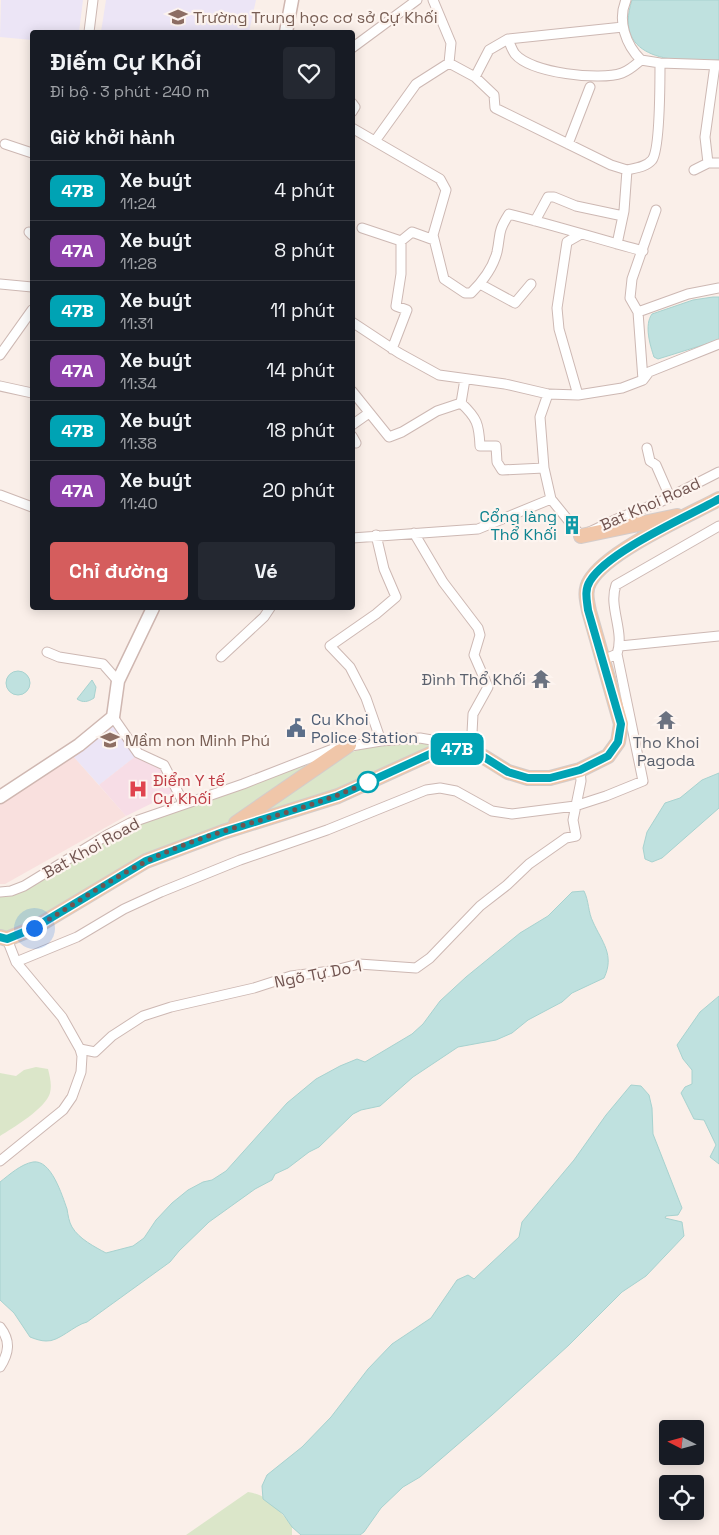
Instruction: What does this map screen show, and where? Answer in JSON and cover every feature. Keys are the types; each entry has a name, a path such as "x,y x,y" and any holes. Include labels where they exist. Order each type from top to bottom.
{"main road":[{"path":"3,938 34,928 146,861 223,832 338,796 439,750 462,749 484,757 508,772 528,778 550,778 580,770 608,756 618,742 621,724 586,596 589,582 613,558 719,499"},
{"path":"581,536 695,512"},
{"path":"223,832 348,746"}],"street":[{"path":"89,30 93,0"},
{"path":"286,30 292,0"},
{"path":"355,46 417,0"},
{"path":"432,0 451,43 449,63"},
{"path":"626,0 623,27 628,42 642,60 660,63 717,65 705,137 708,163"},
{"path":"475,77 489,50 508,39 623,27"},
{"path":"508,39 515,54 520,58 547,70 563,74 613,76 631,69 642,60"},
{"path":"449,63 475,77 494,96 495,108 611,165 627,170 647,165 654,158 660,63"},
{"path":"375,141 416,84 449,63"},
{"path":"568,144 590,87"},
{"path":"355,130 444,184 446,190 434,229 434,240 444,279 465,293 471,293 480,284 493,263 497,252 499,230 509,214 643,251"},
{"path":"5,144 30,151"},
{"path":"694,170 708,163 719,163"},
{"path":"617,244 623,216 628,176 627,170"},
{"path":"535,221 548,197 554,197 576,206 623,216"},
{"path":"643,380 638,312 630,298 632,279 656,210"},
{"path":"362,228 401,241"},
{"path":"401,241 412,232 434,240"},
{"path":"578,395 559,329 557,308 567,242 581,234"},
{"path":"392,349 407,310 396,306 401,274 401,241"},
{"path":"0,284 30,287"},
{"path":"480,284 516,303 531,284"},
{"path":"638,312 688,294 719,288"},
{"path":"0,355 30,313"},
{"path":"355,324 392,349 439,375 505,384 548,394 578,395 622,388 643,380 650,372 719,344"},
{"path":"461,403 465,379"},
{"path":"0,386 30,393"},
{"path":"548,394 540,417 544,468 551,499 581,536"},
{"path":"355,395 389,437 402,432 437,411 461,403"},
{"path":"461,403 475,416 480,432 480,446 496,446 497,462 502,470 544,468"},
{"path":"355,423 369,413"},
{"path":"646,448 650,461 656,466 670,498"},
{"name":"Bat Khoi Road","path":"581,536 618,518 670,498 719,472"},
{"path":"0,495 30,506"},
{"path":"355,538 478,529 551,499"},
{"path":"16,962 77,937 124,909 161,892 240,860 327,830 426,790 440,788 456,791 492,811 512,814 575,806 643,781 619,650 620,632 615,602 616,585 719,526"},
{"path":"414,533 443,582 478,628 480,635 474,654 488,687 473,714 471,752"},
{"path":"376,535 384,569 396,597 376,614 330,646 350,667 366,698 381,741"},
{"path":"0,797 79,745 113,716 118,681 152,610"},
{"path":"221,657 264,617 269,610"},
{"path":"603,660 619,650 719,636"},
{"path":"47,652 59,657 103,664 118,681"},
{"path":"113,716 138,753 164,765 184,804"},
{"name":"Bat Khoi Road","path":"0,892 11,891 24,886 108,834 130,823 243,784 321,752 381,741 428,738 449,743 471,752"},
{"name":"Ngõ Tự Do 1","path":"80,1049 95,1052 112,1036 143,1016 171,1007 254,988 291,976 332,971 360,964 416,968 430,958 480,906 508,885 529,864 566,838 576,836 573,820 581,781 580,770"},
{"path":"0,1161 63,1110 72,1097 81,1072 80,1049 62,1017 16,962 3,938"},
{"path":"0,1328 5,1334 9,1345 6,1358 0,1366"}],"shaded area":[{"path":"1,0 83,0 79,30 30,30 30,40 0,37"},
{"name":"Trường Trung học cơ sở Cự Khối","path":"106,0 256,0 249,30 101,30"},
{"name":"Mầm non Minh Phú","path":"115,725 136,756 99,785 73,756"},
{"path":"73,756 126,816 5,884 0,884 0,804"},
{"name":"Điểm Y tế Cự Khối","path":"136,756 162,767 175,792 126,816 99,785"}],"green space":[{"path":"424,743 437,746 330,792 248,821 349,753 369,747"},
{"path":"314,761 229,823 200,833 53,913 8,932 0,931 0,897 12,896 114,835"},
{"path":"36,1067 48,1069 51,1087 47,1099 36,1111 0,1136 0,1073 16,1076 24,1070"},
{"path":"248,1492 263,1497 273,1504 292,1526 292,1535 186,1535"}],"water":[{"path":"632,0 719,0 719,60 702,61 667,58 652,54 639,47 631,36 628,20"},
{"path":"719,297 719,340 658,359 654,357 648,329 652,314 693,300"},
{"path":"18,671 23,672 29,678 29,688 23,694 18,695 13,694 7,688 6,683 7,678 13,672"},
{"path":"92,680 96,687 94,698 86,702 77,699"},
{"path":"719,773 719,808 662,858 652,862 645,859 643,848 647,832 665,803 680,798 702,780"},
{"path":"584,891 591,918 608,955 607,970 604,978 572,993 562,1002 528,1020 512,1033 496,1040 458,1047 413,1077 380,1106 361,1110 353,1114 319,1147 288,1168 275,1174 272,1180 255,1189 209,1222 170,1262 87,1322 56,1339 46,1341 30,1337 14,1313 0,1300 0,1182 15,1170 33,1162 45,1166 59,1187 72,1227 88,1242 106,1253 133,1246 144,1238 156,1220 172,1203 188,1190 203,1182 212,1180 226,1171 287,1103 316,1079 357,1059 365,1062 412,1034 423,1024 440,1001 466,977 520,933 548,916 572,892"},
{"path":"719,996 719,1164 710,1157 716,1145 704,1120 694,1119 681,1093 685,1087 692,1084 692,1070 683,1059 677,1045 700,1012"},
{"path":"631,1085 641,1086 649,1095 652,1108 653,1134 682,1208 678,1215 666,1216 665,1218 682,1222 684,1236 646,1276 622,1292 569,1345 492,1415 420,1477 403,1487 381,1508 364,1532 360,1535 301,1535 292,1527 283,1514 263,1499 262,1486 267,1475 302,1447 331,1417 368,1369 392,1344 431,1318 457,1280 468,1275 474,1279 519,1237 522,1222 574,1160 606,1115"}],"bus line":[{"name":"47B","path":"0,937 7,939 34,928 146,861 223,832 338,796 439,750 462,749 484,757 508,772 528,778 550,778 580,770 608,756 618,742 621,724 588,610 586,596 589,582 613,558 719,499"}],"place":[{"name":"Trường Trung học cơ sở Cự Khối","path":"178,17"},
{"name":"Cổng làng Thổ Khối","path":"572,525"},
{"name":"Đình Thổ Khối","path":"541,679"},
{"name":"Tho Khoi Pagoda","path":"666,720"},
{"name":"Cu Khoi Police Station","path":"296,728"},
{"name":"Mầm non Minh Phú","path":"110,740"},
{"name":"Điểm Y tế Cự Khối","path":"138,789"}],"route":[{"path":"34,928 146,861 223,832 338,796 368,782"}]}
